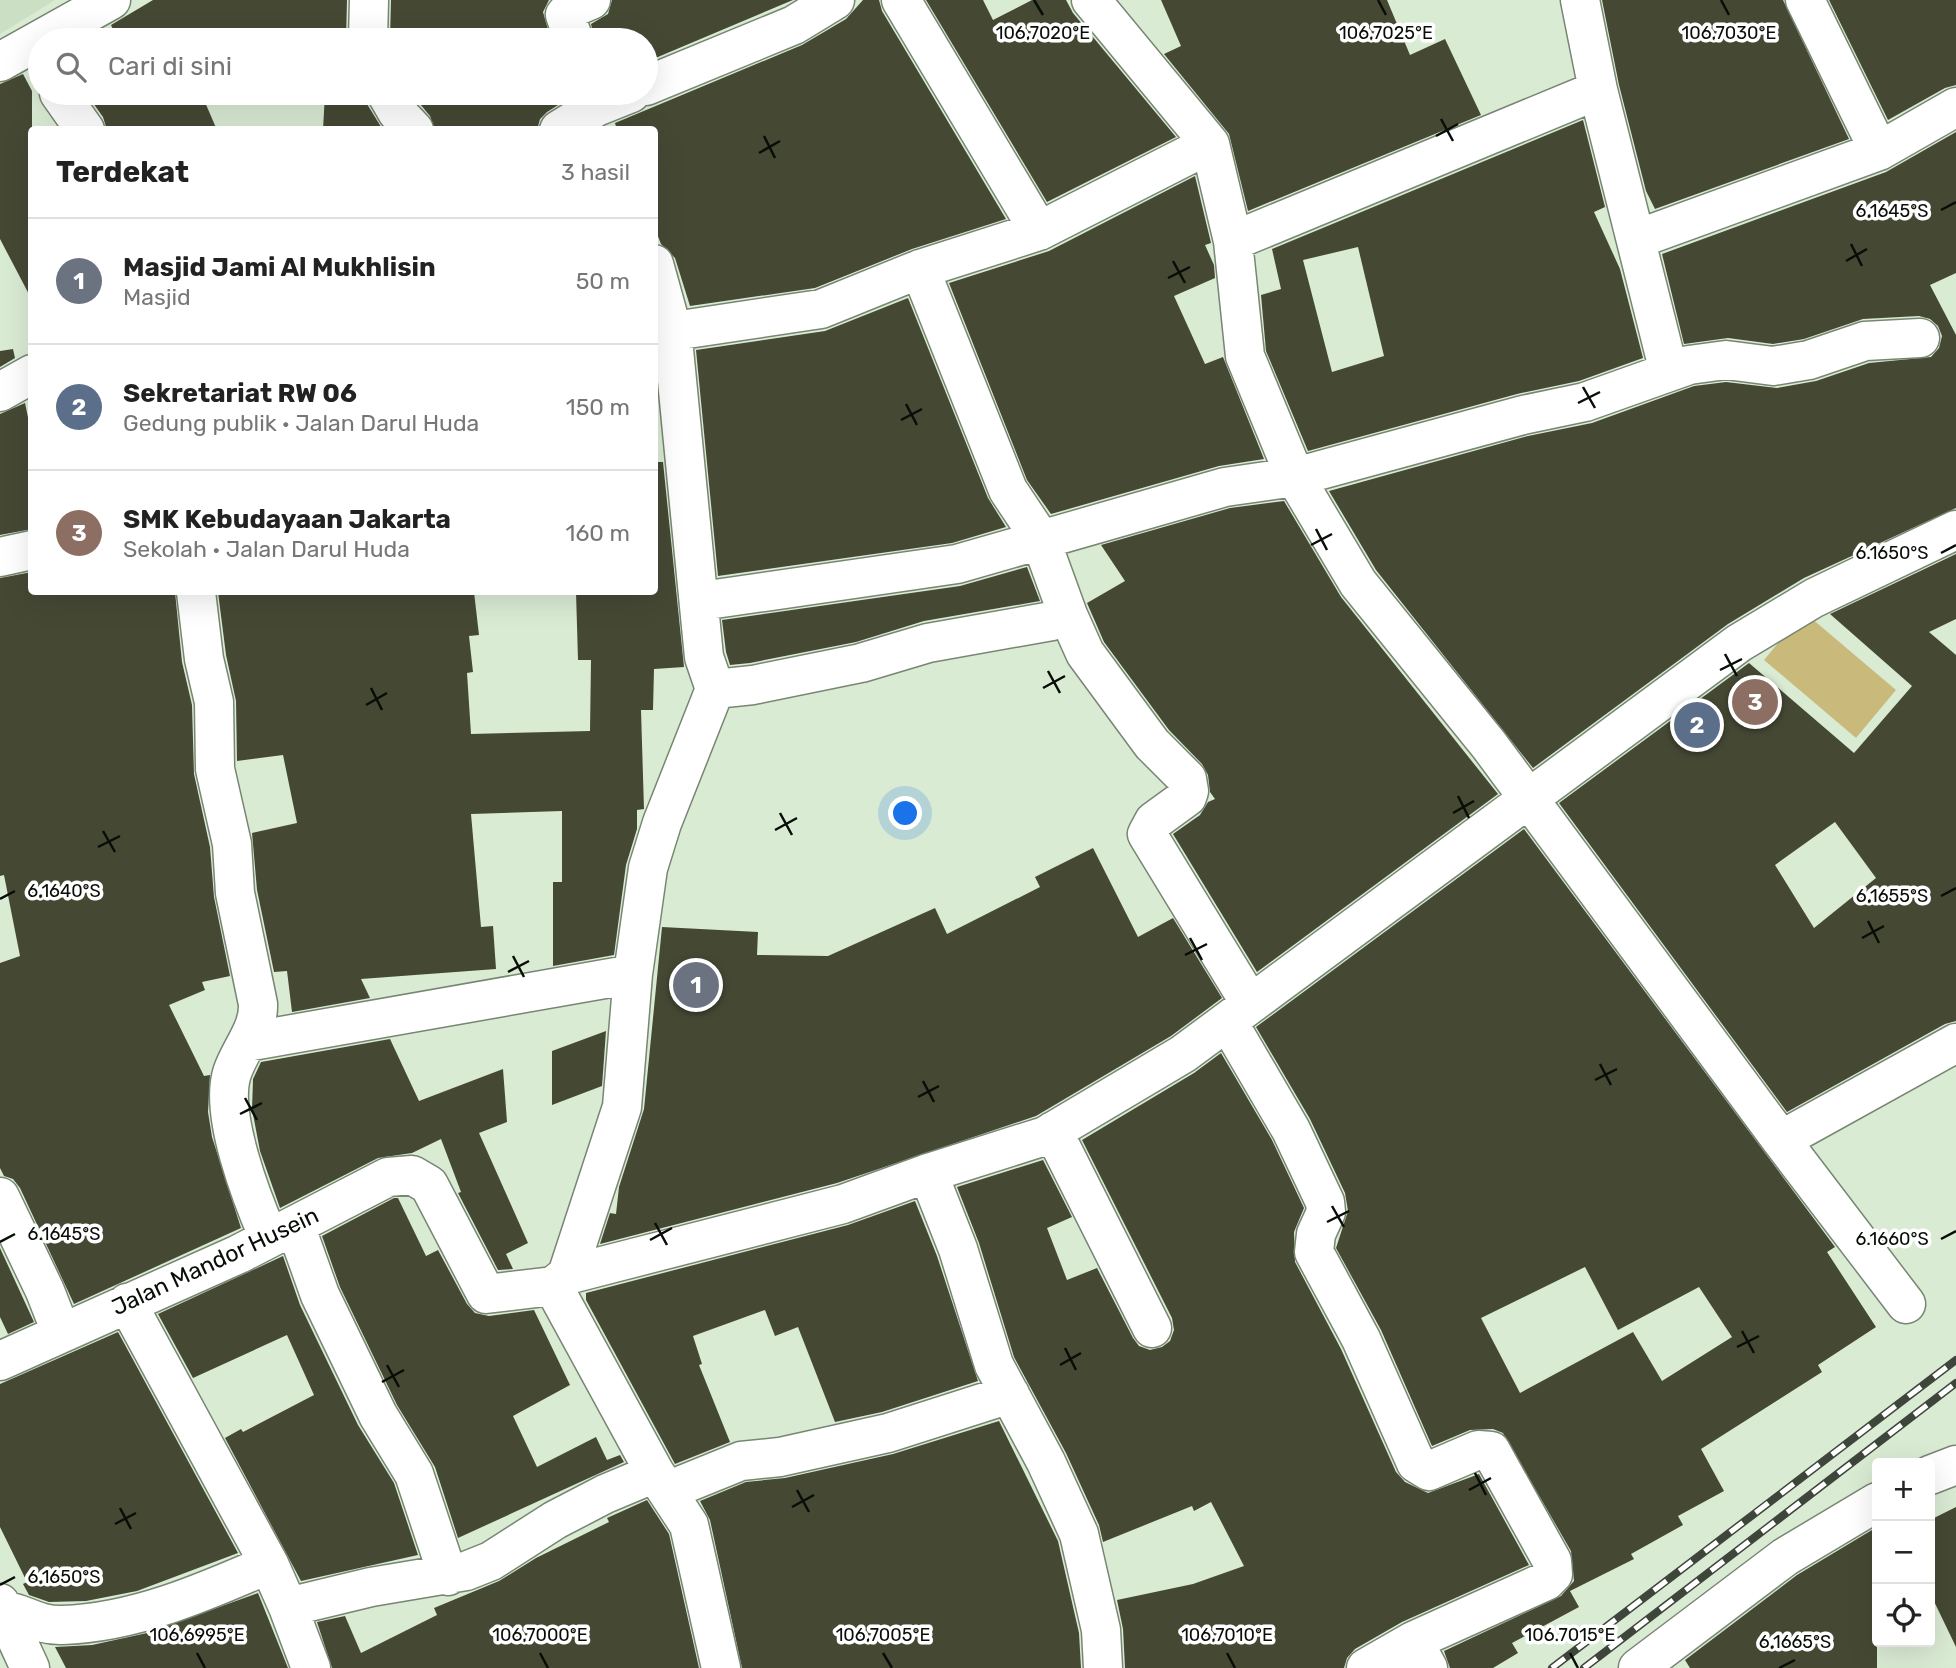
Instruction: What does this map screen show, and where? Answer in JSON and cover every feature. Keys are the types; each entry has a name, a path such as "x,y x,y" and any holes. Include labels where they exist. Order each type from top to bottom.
{"street":[{"path":"68,28 111,0"},
{"path":"368,28 369,0"},
{"path":"570,28 565,15 569,9 591,0"},
{"path":"658,81 794,25 835,0"},
{"path":"901,0 1039,231"},
{"path":"1091,0 1210,144 1233,241 1245,356 1295,477 1358,583 1529,798 1781,1140 1906,1304"},
{"path":"1580,0 1598,90 1669,372"},
{"path":"1805,0 1880,151"},
{"path":"1233,241 1598,90"},
{"path":"67,105 82,126"},
{"path":"393,105 410,126"},
{"path":"1637,239 1880,151 1956,107"},
{"path":"567,126 597,110"},
{"path":"663,332 821,309 920,269 1039,231 1210,144"},
{"path":"920,269 1008,490 1041,538 1068,615 1085,653 1152,744 1187,779 1189,791 1186,797 1154,821 1147,834 1239,1013 1325,1202 1326,1212 1316,1234 1314,1252 1361,1339 1416,1463 1429,1471 1478,1450 1491,1451 1552,1561 1553,1574 1546,1581 1421,1655 1366,1668"},
{"path":"658,294 701,601 704,657 715,690 648,868 633,974 622,1107 560,1281 661,1482 689,1525 721,1668"},
{"path":"701,601 957,564 1226,487 1295,477 1523,415 1585,402 1689,365 1726,360 1773,366 1809,360 1865,341 1920,338"},
{"path":"0,392 28,376"},
{"path":"560,1281 843,1204 928,1172 1053,1131 1182,1055 1739,643 1814,598 1956,530"},
{"path":"0,557 28,551"},
{"path":"196,595 204,659 214,702 215,768 232,844 235,893 259,1017 231,1075 231,1126 251,1196 282,1231 320,1294 378,1415 414,1474 448,1576"},
{"path":"715,690 861,663 928,643 1052,621 1068,615"},
{"path":"247,1042 633,974"},
{"path":"1781,1140 1956,1043"},
{"path":"1053,1131 1152,1328"},
{"path":"928,1172 958,1249 994,1365 1079,1534 1101,1630 1103,1668"},
{"name":"Jalan Mandor Husein","path":"0,1361 282,1231 388,1177 412,1175 429,1185 485,1294 560,1281"},
{"path":"0,1197 45,1291 61,1332"},
{"path":"127,1303 269,1564 311,1668"},
{"path":"288,1607 371,1587 448,1576 491,1561 555,1520 661,1482 741,1461 780,1457 888,1433 1010,1394"},
{"path":"1935,1473 1956,1465"},
{"path":"1638,1668 1785,1557 1872,1505"},
{"path":"1,1607 37,1624 64,1625 109,1619 181,1602 269,1564"},
{"path":"1,1607 30,1668"}],"shaded area":[{"path":"0,0 55,0 0,34"},
{"path":"1804,612 1896,690 1856,738 1764,660"}],"building":[{"path":"153,0 347,0 346,28 112,28 111,25"},
{"path":"391,0 549,0 543,12 548,28 390,28"},
{"path":"612,0 793,0 658,57 658,28 592,28 591,24 608,14"},
{"path":"863,0 879,0 882,11 1006,219 912,249 815,288 690,306 675,258 661,244 658,236 658,126 616,126 615,123 802,45 846,19"},
{"path":"926,0 983,0 993,20 1032,0 1066,0 1073,13 1176,137 1047,202"},
{"path":"1161,0 1387,0 1410,55 1445,39 1481,115 1248,211 1229,134 1164,54 1181,46"},
{"path":"1602,0 1783,0 1849,139 1655,209 1646,191 1619,85"},
{"path":"1829,0 1956,0 1956,85 1945,88 1888,120"},
{"path":"23,74 28,83 28,105 32,105 32,126 28,126 28,292 0,239 0,84"},
{"path":"94,105 206,105 215,126 106,126"},
{"path":"324,105 368,105 381,126 323,126"},
{"path":"421,105 558,105 540,119 538,126 434,126 430,116"},
{"path":"1583,120 1605,207 1594,212 1620,269 1643,358 1579,381 1517,394 1308,451 1266,351 1261,295 1281,289 1272,249","holes":["1358,247 1384,356 1332,372 1303,260"]},
{"path":"1956,132 1956,273 1930,285 1956,335 1956,508 1804,578 1728,624 1533,768 1376,570 1329,491 1528,436 1592,423 1694,386 1726,382 1777,388 1816,381 1869,363 1931,357 1939,348 1942,336 1938,326 1930,319 1919,316 1863,319 1804,339 1773,344 1728,338 1684,344 1662,254 1886,172"},
{"path":"1195,176 1211,243 1205,245 1214,265 1215,278 1174,296 1205,364 1223,357 1264,459 1219,466 1051,514 1027,480 949,283 1049,251"},
{"path":"908,298 988,498 1006,527 952,543 718,576 696,350 825,331"},
{"path":"13,349 15,358 0,367 0,351"},
{"path":"25,403 28,418 28,530 0,535 0,414"},
{"path":"658,462 663,462 684,667 654,669 653,710 641,710 644,809 637,810 637,829 626,865 614,955 553,966 553,882 562,882 562,811 471,814 481,927 493,926 496,969 361,979 370,998 292,1012 287,971 274,972 257,890 252,833 297,823 283,755 237,761 236,701 226,655 218,595 474,595 479,635 469,636 473,672 467,673 471,734 590,731 591,660 578,660 576,595 658,595"},
{"path":"1284,501 1341,597 1498,794 1257,972 1173,834 1200,815 1208,802 1215,799 1210,792 1208,775 1202,764 1169,730 1104,642 1087,603 1125,581 1101,545 1230,508"},
{"path":"1956,554 1956,619 1929,632 1956,655 1956,1021 1945,1024 1787,1112 1559,803 1749,663 1854,753 1912,686 1830,614","holes":["1835,822 1876,878 1814,928 1775,865"]},
{"path":"1027,567 1040,601 924,621 856,642 750,663 730,665 726,652 722,620 960,586"},
{"path":"28,573 28,595 175,595 182,662 192,705 194,774 210,847 214,897 230,976 202,982 205,990 169,1005 204,1076 210,1075 208,1112 212,1137 241,1228 74,1304 20,1188 13,1179 4,1176 0,1168 0,963 20,956 4,875 0,876 0,578"},
{"path":"1524,829 1835,1247 1827,1252 1876,1327 1818,1365 1822,1372 1701,1449 1724,1491 1678,1516 1683,1525 1631,1554 1634,1559 1570,1591 1579,1607 1512,1643 1518,1653 1493,1668 1450,1668 1444,1651 1561,1596 1574,1581 1571,1551 1503,1433 1493,1429 1470,1430 1432,1446 1381,1330 1336,1248 1348,1211 1345,1193 1310,1119 1256,1027","holes":["1585,1267 1618,1330 1699,1287 1732,1337 1662,1381 1633,1332 1520,1393 1481,1318"]},
{"path":"1093,848 1138,937 1173,918 1222,998 1171,1036 1036,1116 837,1183 600,1244 610,1213 616,1214 619,1187 644,1109 662,927 758,932 757,955 828,956 935,908 947,934 1040,887 1035,877"},
{"path":"606,1031 602,1086 552,1105 552,1051"},
{"path":"390,1039 419,1101 503,1069 507,1122 479,1133 528,1243 506,1254 513,1269 498,1270 458,1193 461,1192 441,1139 412,1153 378,1158 280,1208 260,1151 252,1109 253,1079 261,1062"},
{"path":"1221,1053 1272,1140 1304,1208 1294,1232 1295,1262 1341,1349 1396,1472 1405,1482 1428,1493 1479,1474 1529,1565 1402,1622 1355,1649 1347,1658 1344,1668 1125,1668 1123,1629 1117,1600 1193,1584 1244,1566 1211,1502 1194,1511 1192,1506 1103,1542 1099,1525 1066,1453 1014,1357 979,1243 957,1187 1043,1160 1072,1217 1047,1228 1067,1280 1097,1268 1139,1346 1150,1350 1162,1347 1170,1341 1174,1330 1172,1318 1082,1140 1194,1073"},
{"path":"398,1198 426,1256 438,1250 467,1304 475,1313 489,1316 534,1310 570,1385 513,1416 537,1467 596,1437 607,1460 620,1455 624,1462 458,1538 435,1467 397,1405 340,1287 322,1236"},
{"path":"915,1201 937,1256 978,1381 882,1412 835,1422 798,1327 775,1336 765,1310 693,1336 702,1364 699,1365 730,1442 675,1464 586,1300 586,1293 848,1225"},
{"path":"0,1248 34,1322 8,1334 0,1317"},
{"path":"283,1256 300,1305 358,1425 394,1483 418,1555 301,1581 225,1438 241,1429 243,1432 314,1395 287,1335 193,1378 158,1314"},
{"path":"118,1332 238,1553 137,1591 86,1601 49,1602 29,1595 23,1584 27,1582 0,1527 0,1384"},
{"path":"999,1421 1058,1541 1079,1633 1081,1668 742,1668 710,1520 700,1501 746,1482 785,1478 893,1454"},
{"path":"647,1500 669,1534 699,1668 332,1668 317,1622 345,1616 361,1653 437,1615 434,1608 499,1581 536,1558 609,1522 607,1518"},
{"path":"1956,1507 1956,1647 1935,1603 1935,1518"},
{"path":"1872,1530 1872,1647 1877,1647 1877,1668 1690,1668 1685,1660 1797,1575"},
{"path":"258,1593 288,1668 66,1668 55,1647 92,1645 147,1633"}],"railway":[{"path":"1552,1668 1956,1360"},
{"path":"1584,1668 1956,1383"}],"place":[{"name":"SMK Kebudayaan Jakarta","path":"1755,702"},
{"name":"Sekretariat RW 06","path":"1697,725"},
{"name":"Masjid Jami Al Mukhlisin","path":"696,985"}]}
